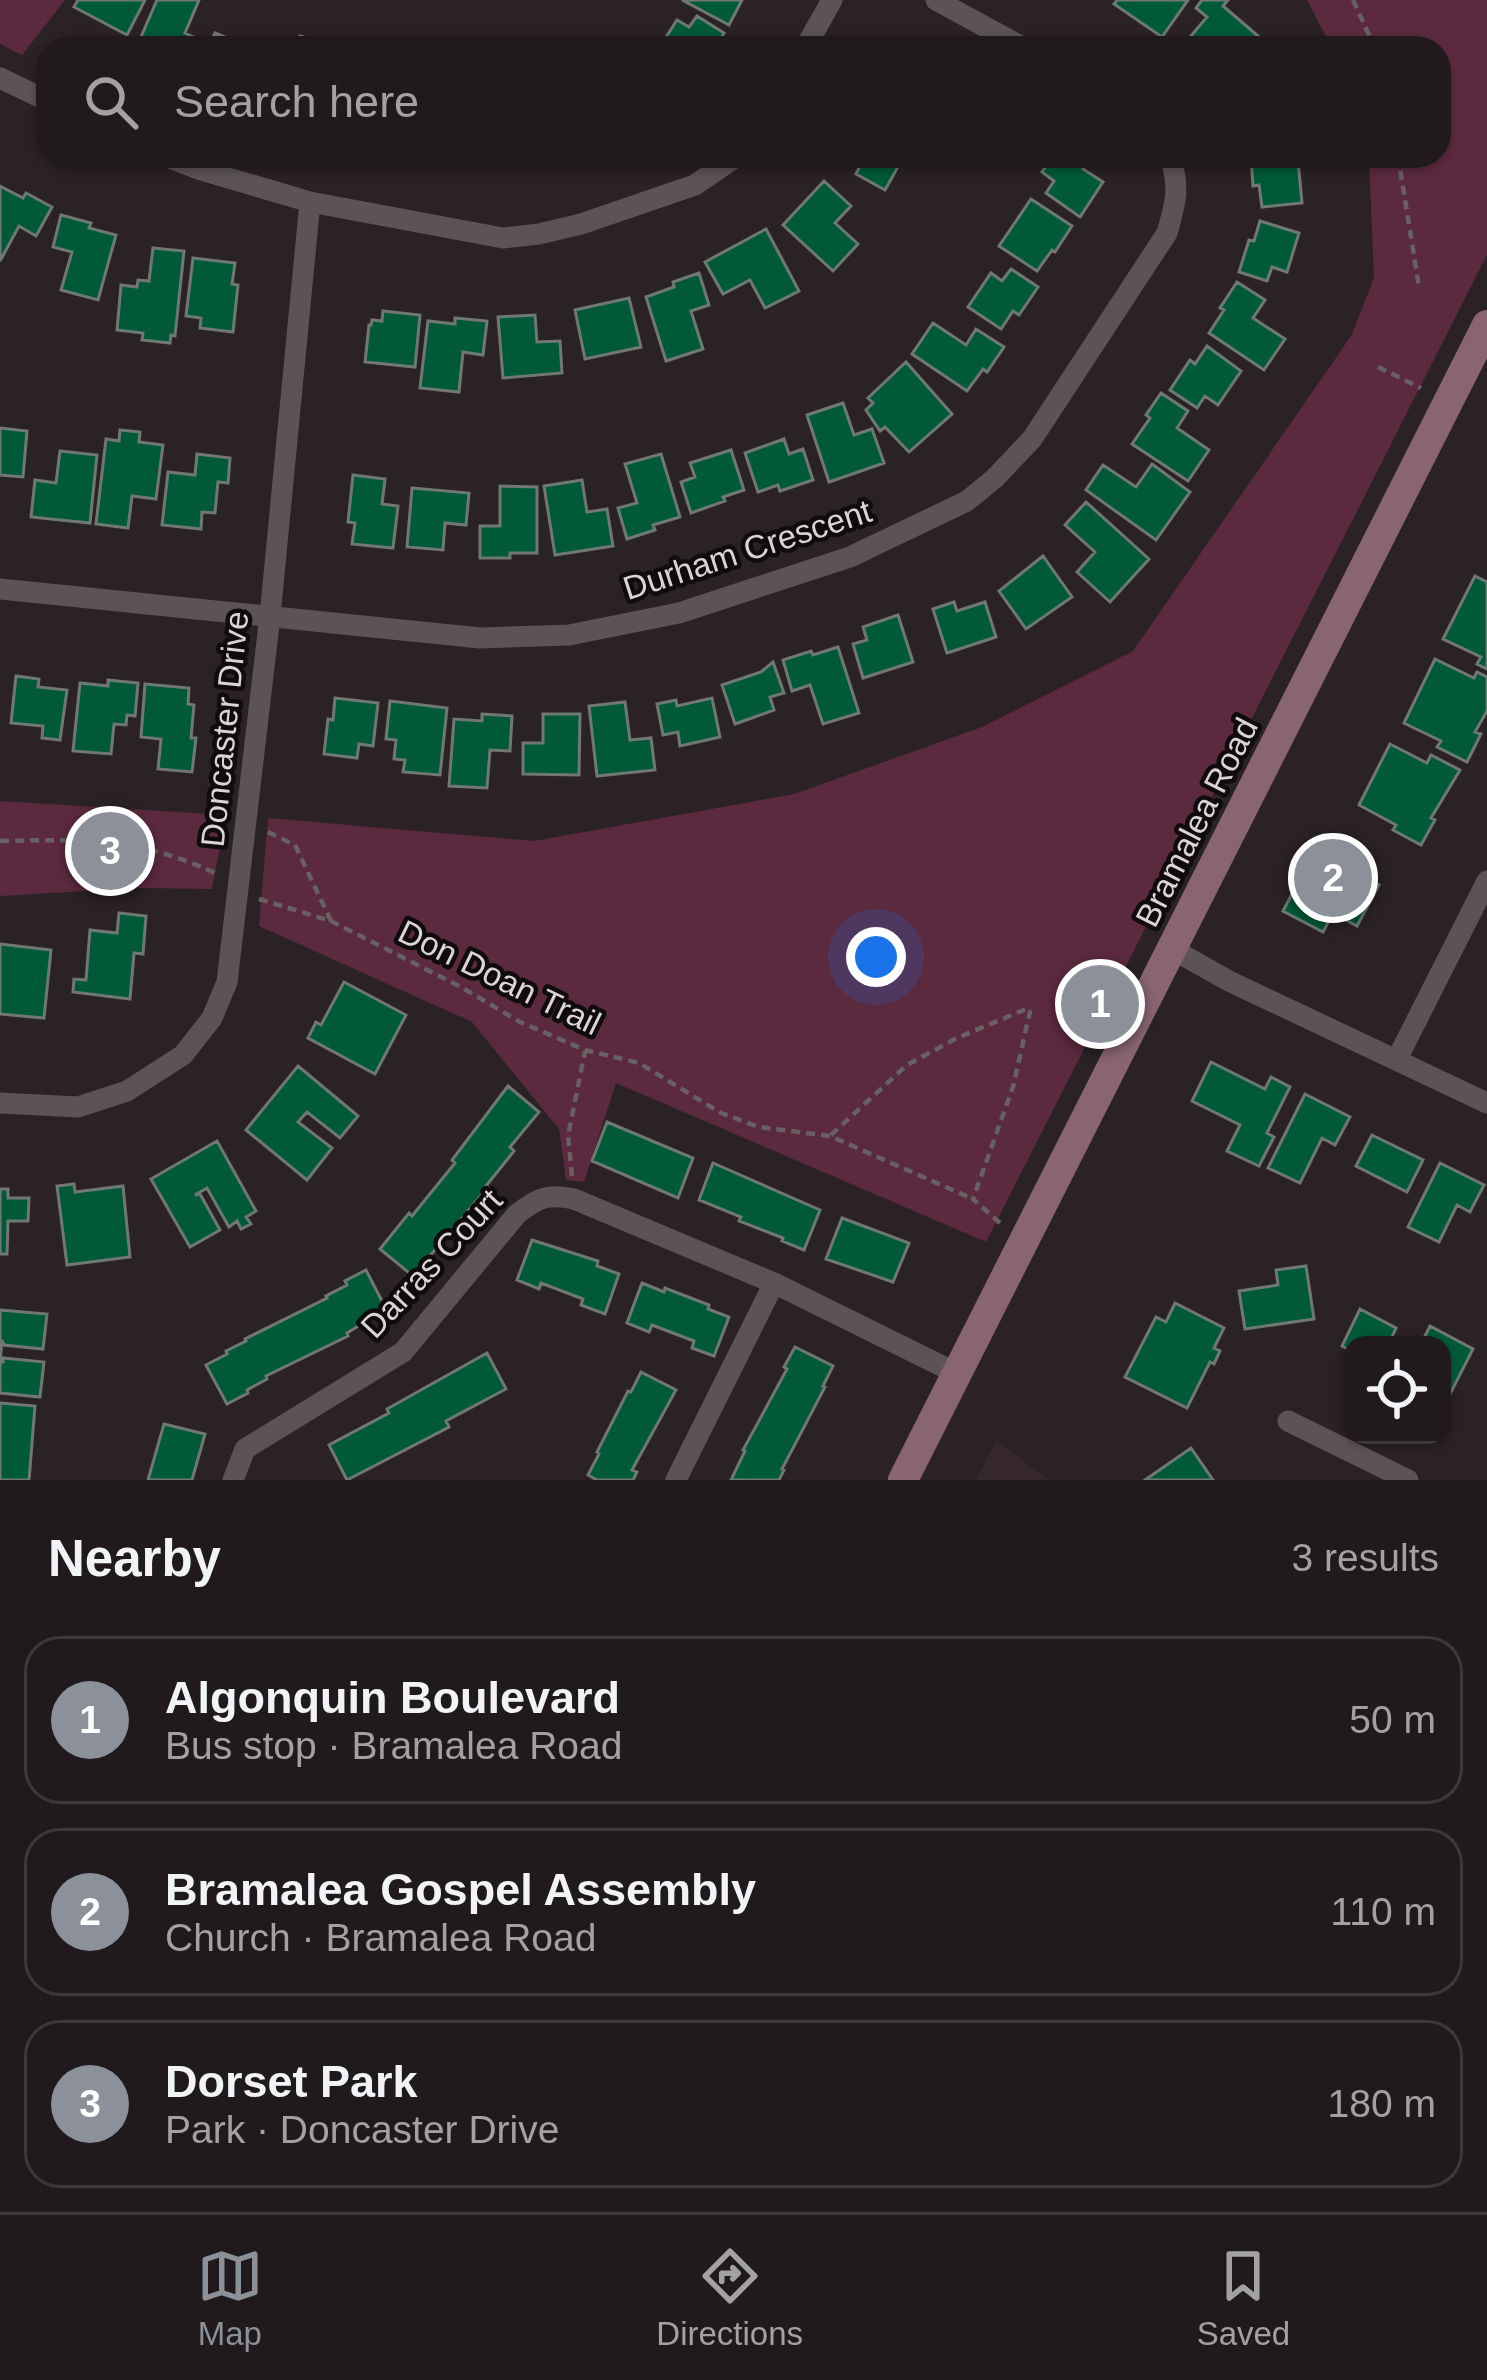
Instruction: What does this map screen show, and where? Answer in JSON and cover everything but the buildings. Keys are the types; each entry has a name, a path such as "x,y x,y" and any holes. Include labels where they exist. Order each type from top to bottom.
{"main road":[{"name":"Bramalea Road","path":"903,1480 1487,325"}],"street":[{"path":"812,36 832,0"},
{"path":"937,0 1002,36"},
{"path":"0,78 36,95"},
{"path":"196,168 310,202 502,238 581,224 695,185 720,168"},
{"name":"Durham Crescent","path":"0,589 480,638 569,635 679,613 850,557 967,501 1032,439 1167,233 1176,203 1178,180 1174,168"},
{"name":"Doncaster Drive","path":"0,1103 78,1107 128,1091 184,1055 212,1018 227,982 270,616 310,202"},
{"path":"1397,1059 1487,881"},
{"path":"1172,949 1228,981 1487,1103"},
{"name":"Darras Court","path":"233,1480 245,1449 403,1352 517,1214 555,1194 574,1199"},
{"path":"574,1199 774,1283 956,1373"},
{"path":"676,1480 774,1283"},
{"path":"1288,1421 1408,1480"}],"path":[{"path":"1353,0 1370,36"},
{"path":"1400,168 1419,287"},
{"path":"1378,367 1449,401"},
{"path":"247,823 295,844 331,921"},
{"path":"0,841 115,842 183,858 222,876"},
{"name":"Don Doan Trail","path":"258,899 331,921 520,1022 585,1050 639,1063 721,1113 759,1127 830,1136 973,1199 1023,1242"},
{"path":"830,1136 907,1065 1030,1007 1013,1087 973,1199"},
{"path":"574,1199 568,1136 585,1050"}],"shaded area":[{"path":"0,0 65,0 22,55 0,44"},
{"path":"1307,0 1487,0 1487,255 986,1242 616,1083 584,1182 566,1180 559,1129 472,1022 259,926 268,818 534,841 794,794 982,727 1133,651 1351,336 1374,278 1369,168 1451,168 1451,36 1326,36"},
{"path":"0,801 226,815 212,889 0,896"},
{"path":"996,1440 1049,1480 976,1480"}],"place":[{"name":"Dorset Park","path":"110,851"},
{"name":"Bramalea Gospel Assembly","path":"1333,878"},
{"name":"Algonquin Boulevard","path":"1100,1004"}]}
